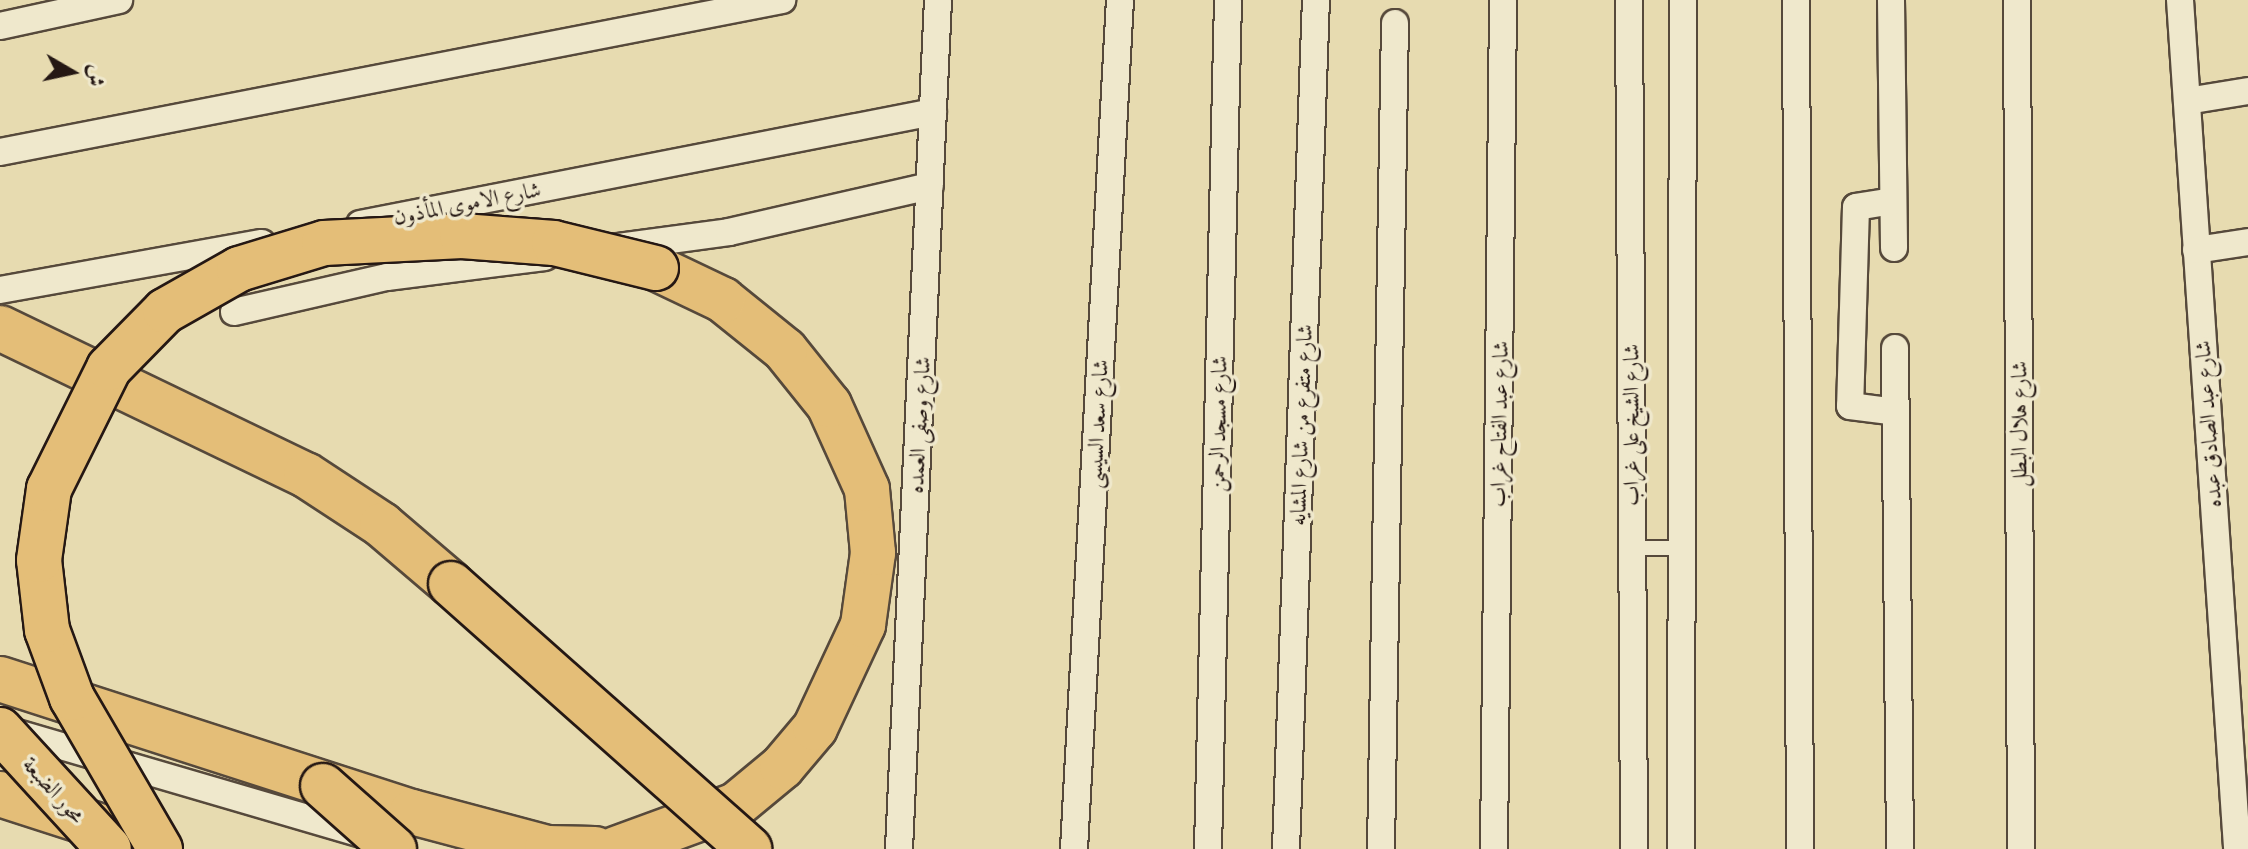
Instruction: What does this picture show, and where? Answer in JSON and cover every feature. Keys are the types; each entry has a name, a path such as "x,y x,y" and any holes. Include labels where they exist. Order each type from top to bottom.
{"highway":[{"path":"160,849 72,698 47,630 39,560 49,489 76,423 109,368 165,311 239,269 324,243 462,236 554,243 656,268 723,300 785,350 829,405 867,489 873,553 863,625 815,728 736,805 616,849"},
{"path":"0,328 306,475 382,525 749,849"},
{"path":"0,679 323,786 547,848 595,849"},
{"name":"محور الضبعة","path":"0,729 109,849"},
{"path":"323,786 394,849"},
{"path":"0,794 171,849"}],"street":[{"path":"0,26 119,0"},
{"path":"0,152 782,0"},
{"name":"شارع وصفى العمده","path":"899,849 938,0"},
{"name":"شارع سعد السيسى","path":"1074,849 1120,0"},
{"name":"شارع مسجد الرحمن","path":"1208,849 1228,0"},
{"name":"شارع متفرع من شارع المشايه","path":"1286,849 1316,0"},
{"name":"شارع عبد الفتاح غراب","path":"1494,849 1503,0"},
{"name":"شارع الشيخ على غراب","path":"1629,0 1634,849"},
{"path":"1681,849 1683,0"},
{"path":"1796,0 1800,849"},
{"path":"1891,0 1894,248"},
{"name":"شارع هلال البطل","path":"2017,0 2021,849"},
{"name":"شارع عبد الصادق عبده","path":"2180,0 2233,848"},
{"path":"1381,849 1395,23"},
{"path":"2187,101 2248,91"},
{"name":"شارع الاموى المأذون","path":"0,290 933,112"},
{"path":"234,312 387,277 729,232 930,186"},
{"path":"1893,201 1856,207 1850,406 1896,412"},
{"path":"2196,250 2248,242"},
{"path":"1895,348 1900,849"},
{"path":"0,729 413,849"}],"lane":[{"path":"1631,548 1682,548"}]}
